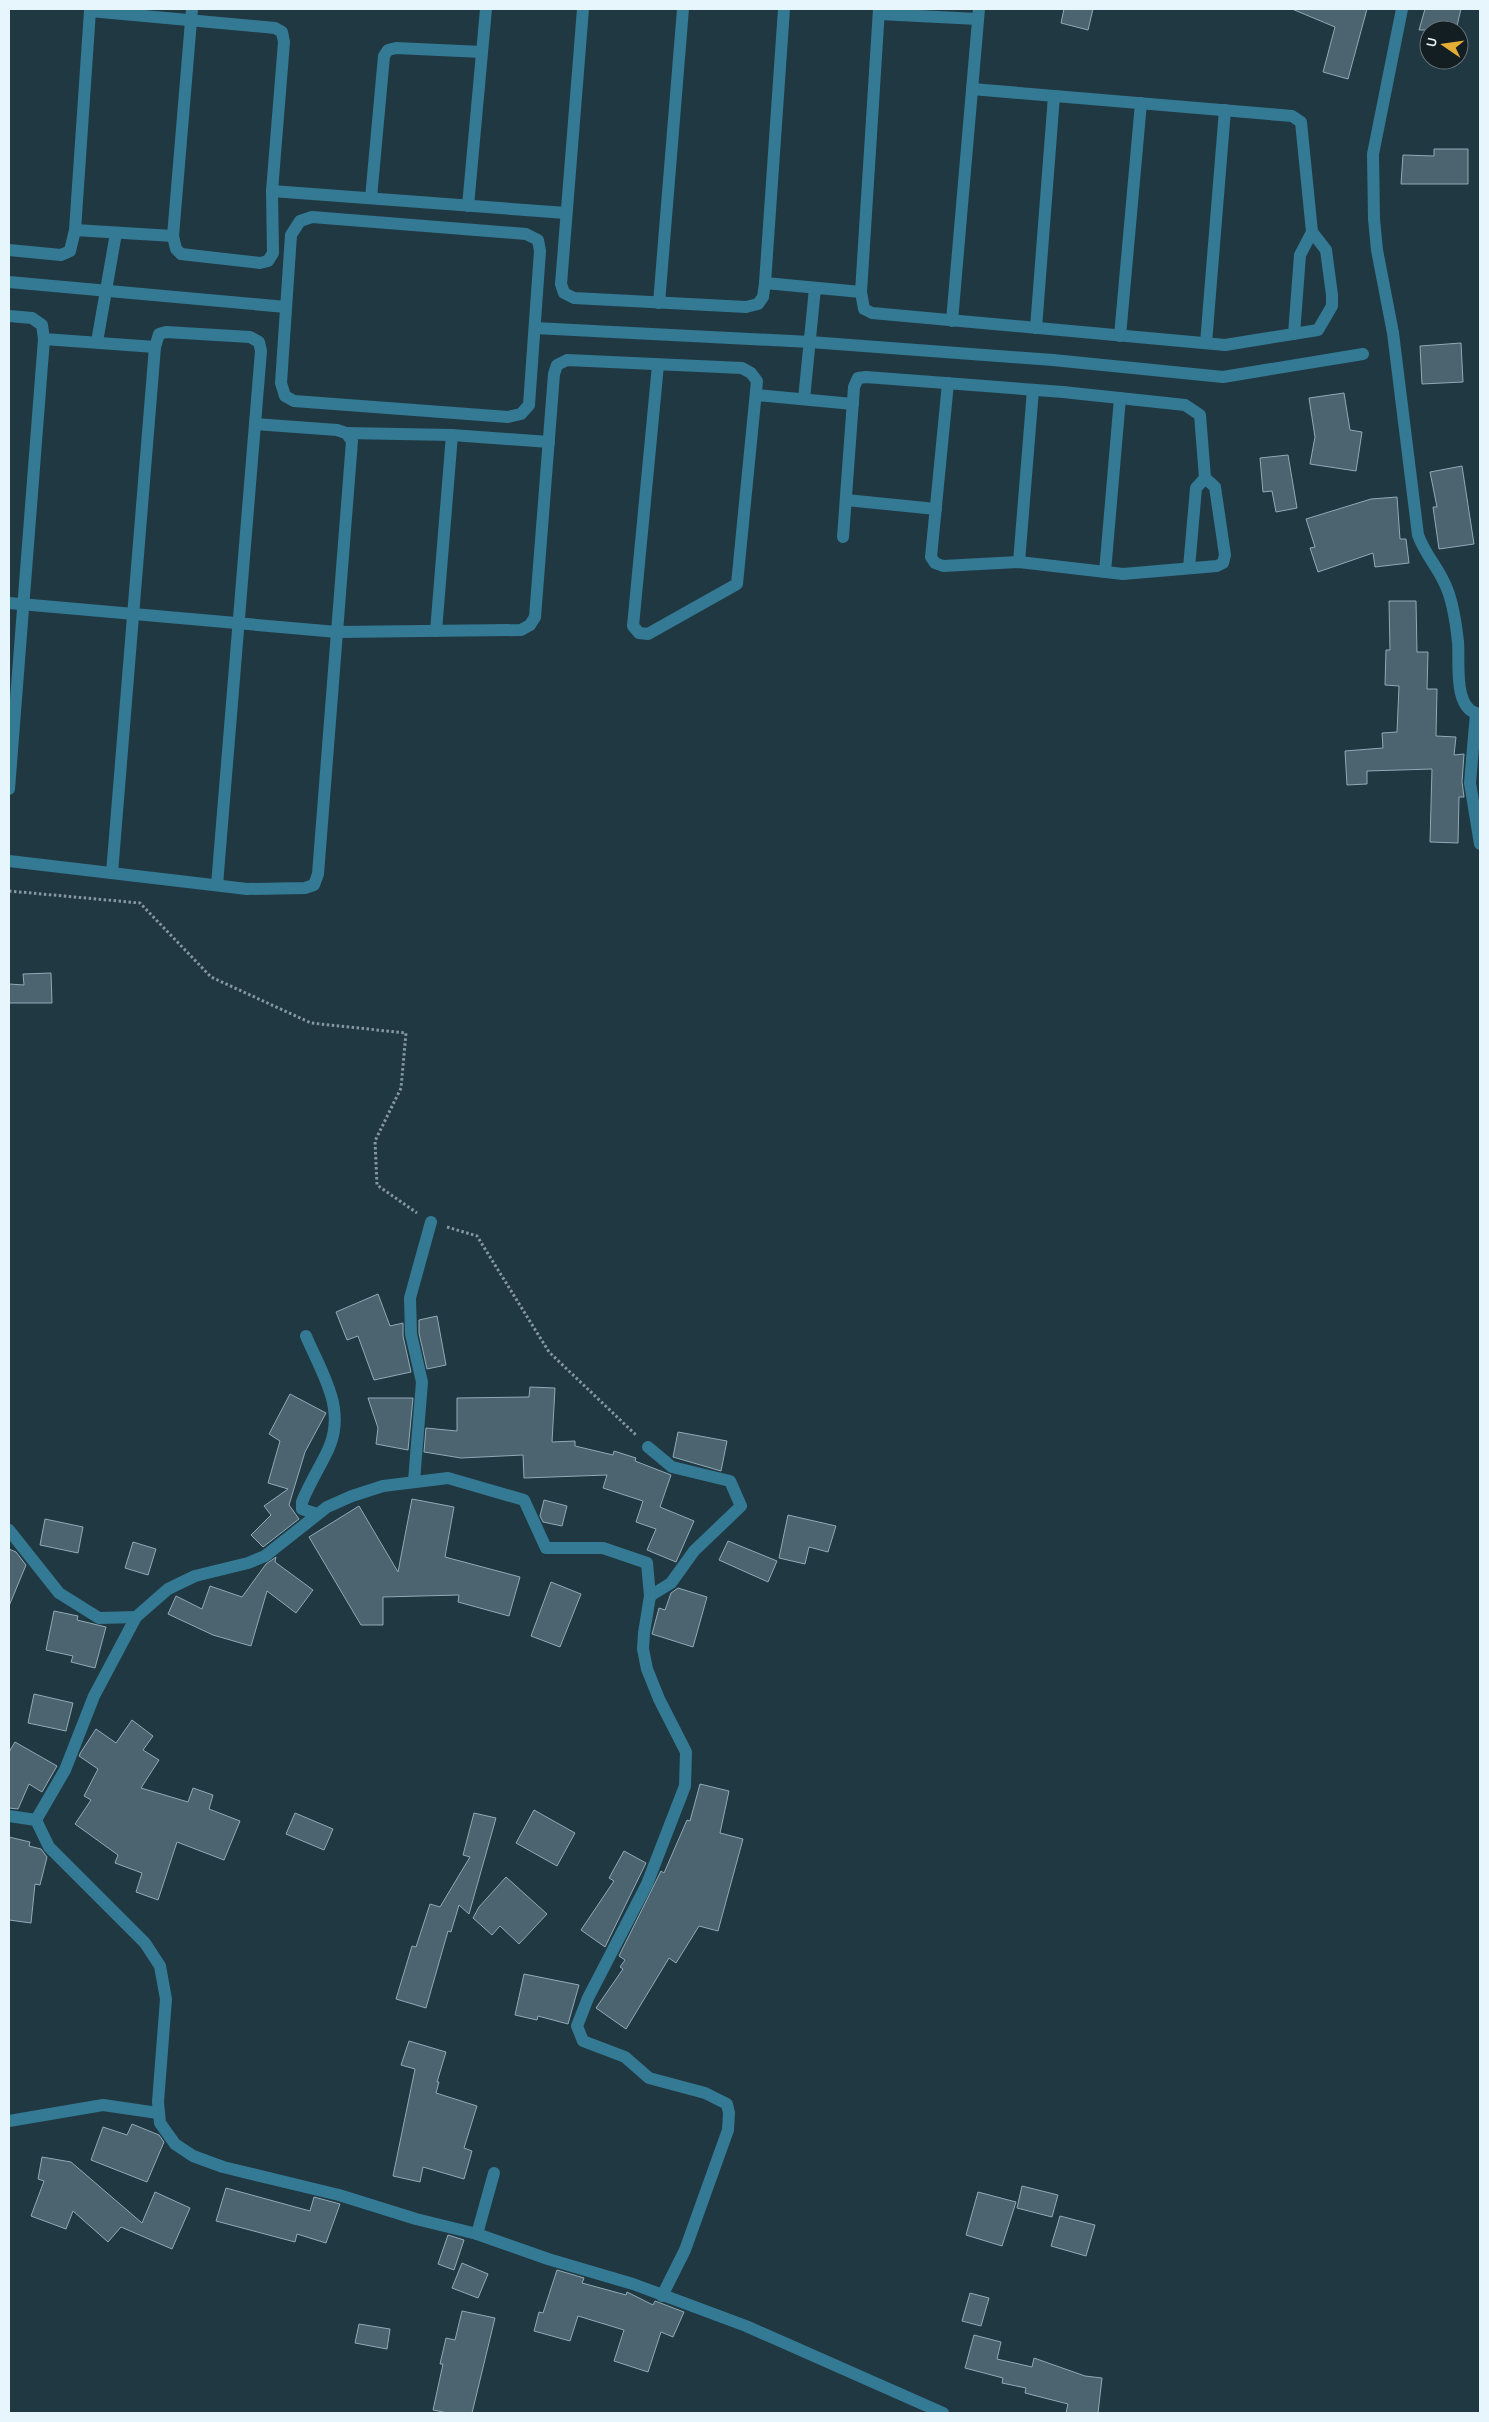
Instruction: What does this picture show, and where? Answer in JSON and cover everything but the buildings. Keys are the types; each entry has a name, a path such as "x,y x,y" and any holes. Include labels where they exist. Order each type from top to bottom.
{"street":[{"path":"468,206 486,9"},
{"path":"583,9 561,284 564,293 574,298 746,307 758,304 763,296 765,283 784,9"},
{"path":"659,302 683,9"},
{"path":"1402,9 1373,154 1374,218 1377,250 1393,332 1418,535 1429,560 1445,583 1454,615 1458,642 1458,683 1463,698 1478,713 1470,783 1480,844"},
{"path":"9,250 61,255 70,250 76,230 90,10 192,14 275,28 282,32 284,42 272,191 272,253 268,261 260,263 181,254 176,249 173,236 192,14"},
{"path":"952,320 978,14 879,11 861,292 864,309 872,313 1225,345 1318,330 1332,306 1326,250 1312,232 1302,122 1292,116 972,88"},
{"path":"371,198 384,56 388,50 396,48 482,52"},
{"path":"1036,328 1054,96"},
{"path":"1120,336 1140,103"},
{"path":"1206,343 1225,110"},
{"path":"272,191 566,213"},
{"path":"312,217 526,234 538,240 540,251 530,404 521,414 508,417 294,401 285,396 281,383 286,307 291,235 300,221 312,217"},
{"path":"76,230 173,236"},
{"path":"1294,334 1300,255 1312,232"},
{"path":"97,342 116,233"},
{"path":"9,282 286,307"},
{"path":"765,283 861,292"},
{"path":"804,399 815,288"},
{"path":"9,316 32,318 42,325 44,339 9,789"},
{"path":"535,328 810,342 1053,360 1223,377 1363,354"},
{"path":"112,873 155,346 159,334 166,332 250,337 259,342 261,351 217,885"},
{"path":"44,339 155,346"},
{"path":"9,603 337,632 521,630 530,625 535,617 548,442 554,374 557,365 567,360 658,364 742,368 751,373 756,380 756,395 737,584 648,634 639,633 633,626 658,364"},
{"path":"843,537 854,387 858,378 866,377 1033,390 1185,405 1200,415 1204,478 1196,488 1189,568"},
{"path":"948,383 931,557 935,563 943,566 1019,562 1123,574 1217,566 1223,563 1225,555 1215,487 1204,478"},
{"path":"1019,562 1033,390"},
{"path":"756,395 853,404"},
{"path":"1105,572 1120,398"},
{"path":"255,424 337,430 346,433 452,435 548,442"},
{"path":"9,861 247,889 305,888 314,885 318,874 352,441 346,433"},
{"path":"436,631 452,435"},
{"path":"846,500 936,509"},
{"path":"414,1482 422,1382 411,1334 410,1298 431,1222"},
{"path":"306,1336 330,1392 337,1419 329,1448 302,1502 302,1509 317,1514"},
{"path":"648,1446 672,1467 730,1481 741,1506 694,1551 671,1583 650,1596"},
{"path":"36,1820 65,1770 94,1696 136,1617 168,1589 195,1576 248,1563 265,1556 317,1514 352,1496 383,1486 448,1478 524,1500 546,1548 602,1548 647,1563 650,1596 643,1649 647,1669 658,1699 686,1752 685,1786 647,1884 588,1998 577,2026 583,2041 624,2057 649,2078 705,2093 727,2104 730,2113 728,2130 684,2250 662,2296"},
{"path":"9,1530 59,1594 99,1618 136,1617"},
{"path":"9,1816 36,1820"},
{"path":"36,1820 49,1848 146,1943 160,1966 166,1999 158,2113 160,2124 170,2138 193,2156 223,2167 339,2194 416,2219 477,2234 662,2296 746,2326 943,2413"},
{"path":"9,2121 103,2105 158,2113"},
{"path":"477,2234 494,2173"}],"path":[{"path":"9,891 140,903 211,976 311,1023 406,1033 400,1088 375,1141 377,1185 431,1222 477,1236 549,1352 648,1446"}]}
